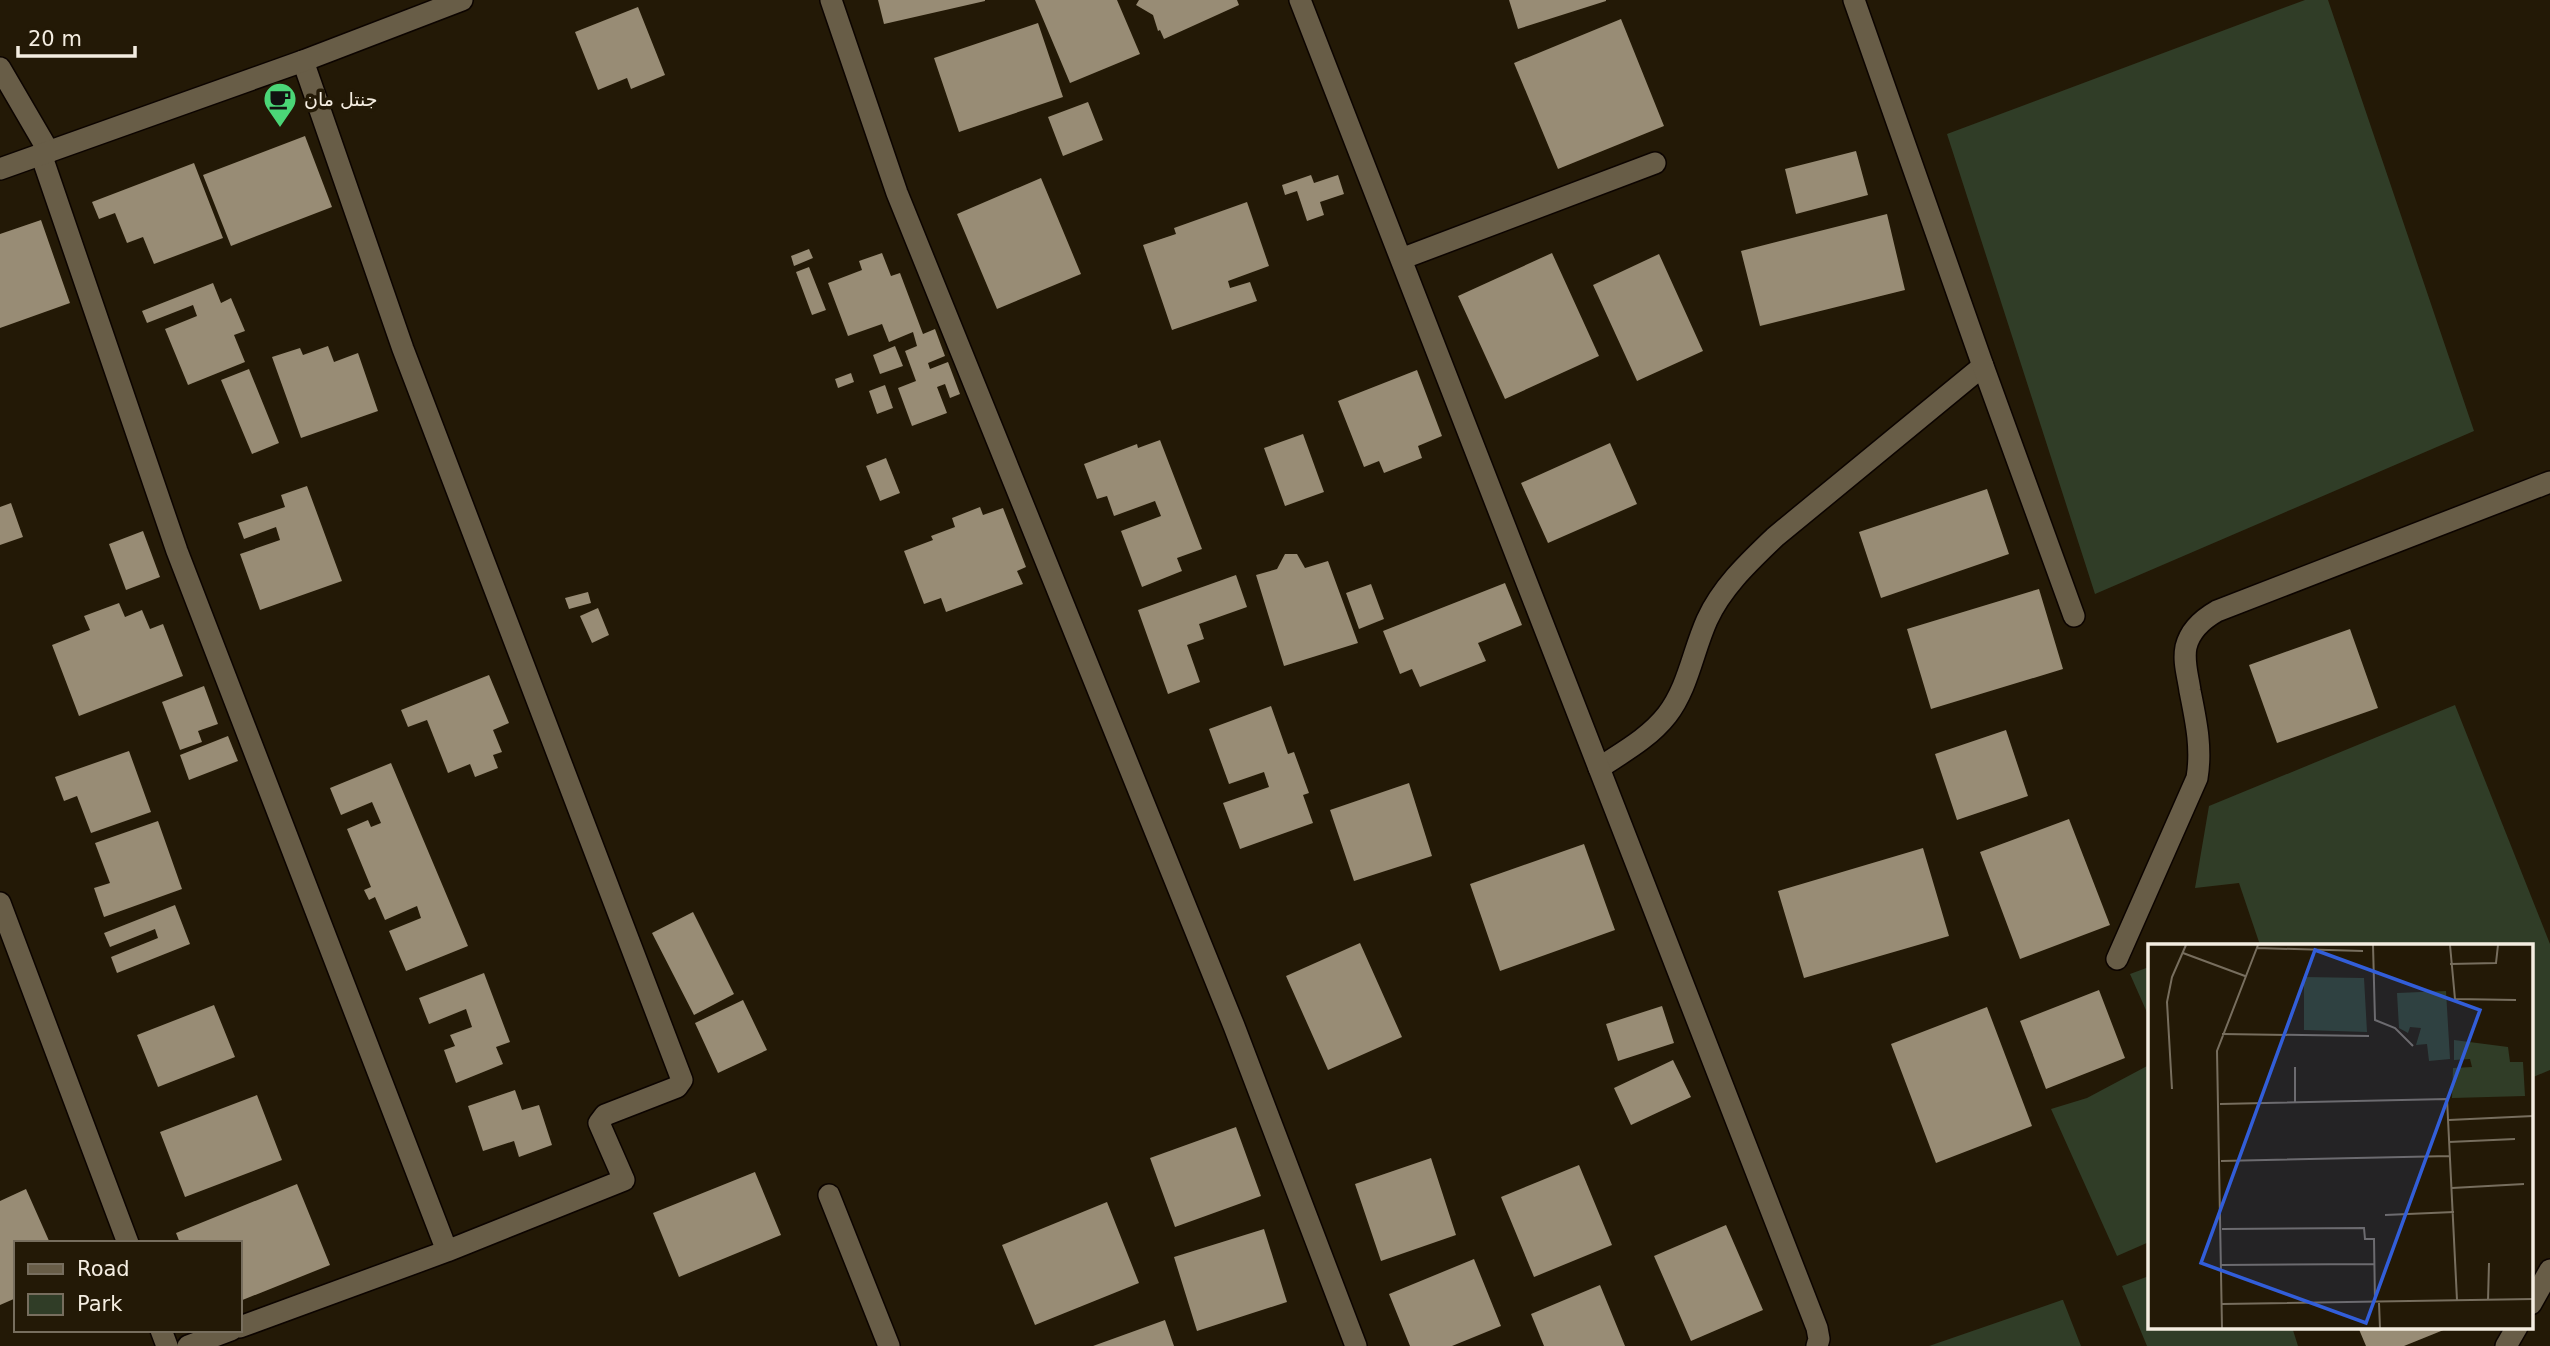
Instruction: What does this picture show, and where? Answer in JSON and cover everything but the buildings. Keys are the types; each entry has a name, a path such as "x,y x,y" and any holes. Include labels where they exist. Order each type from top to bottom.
{"street":[{"path":"0,169 303,61 462,0"},
{"path":"831,0 897,193 1234,1026 1356,1346"},
{"path":"1300,0 1817,1328 1817,1346"},
{"path":"1854,0 2074,616"},
{"path":"242,1326 447,1251 624,1180 599,1123 601,1119 605,1115 677,1087 682,1080 403,349 303,61"},
{"path":"0,68 45,153 177,551 447,1251"},
{"path":"1401,259 1655,163"},
{"path":"1599,768 1648,734 1667,715 1681,692 1708,618 1726,587 1751,560 1775,537 1983,366"},
{"path":"2117,960 2197,778 2199,737 2185,660 2193,630 2217,611 2550,482"},
{"path":"0,903 127,1241"},
{"path":"829,1195 889,1346"},
{"path":"2532,1302 2550,1270"},
{"path":"2506,1346 2516,1328"},
{"path":"188,1346 226,1332"}],"green space":[{"path":"2305,0 2328,0 2474,431 2095,594 1947,134"},
{"path":"2455,705 2550,944 2550,1070 2532,1078 2532,944 2260,944 2239,883 2195,888 2209,806"},
{"path":"2148,967 2148,1015 2130,974"},
{"path":"2148,1066 2148,1242 2117,1256 2051,1109 2087,1098"},
{"path":"2148,1276 2148,1328 2292,1328 2298,1346 2147,1346 2122,1286"},
{"path":"2062,1300 2081,1346 1929,1346"}],"place":[{"name":"جنتل مان","path":"280,129"}]}
